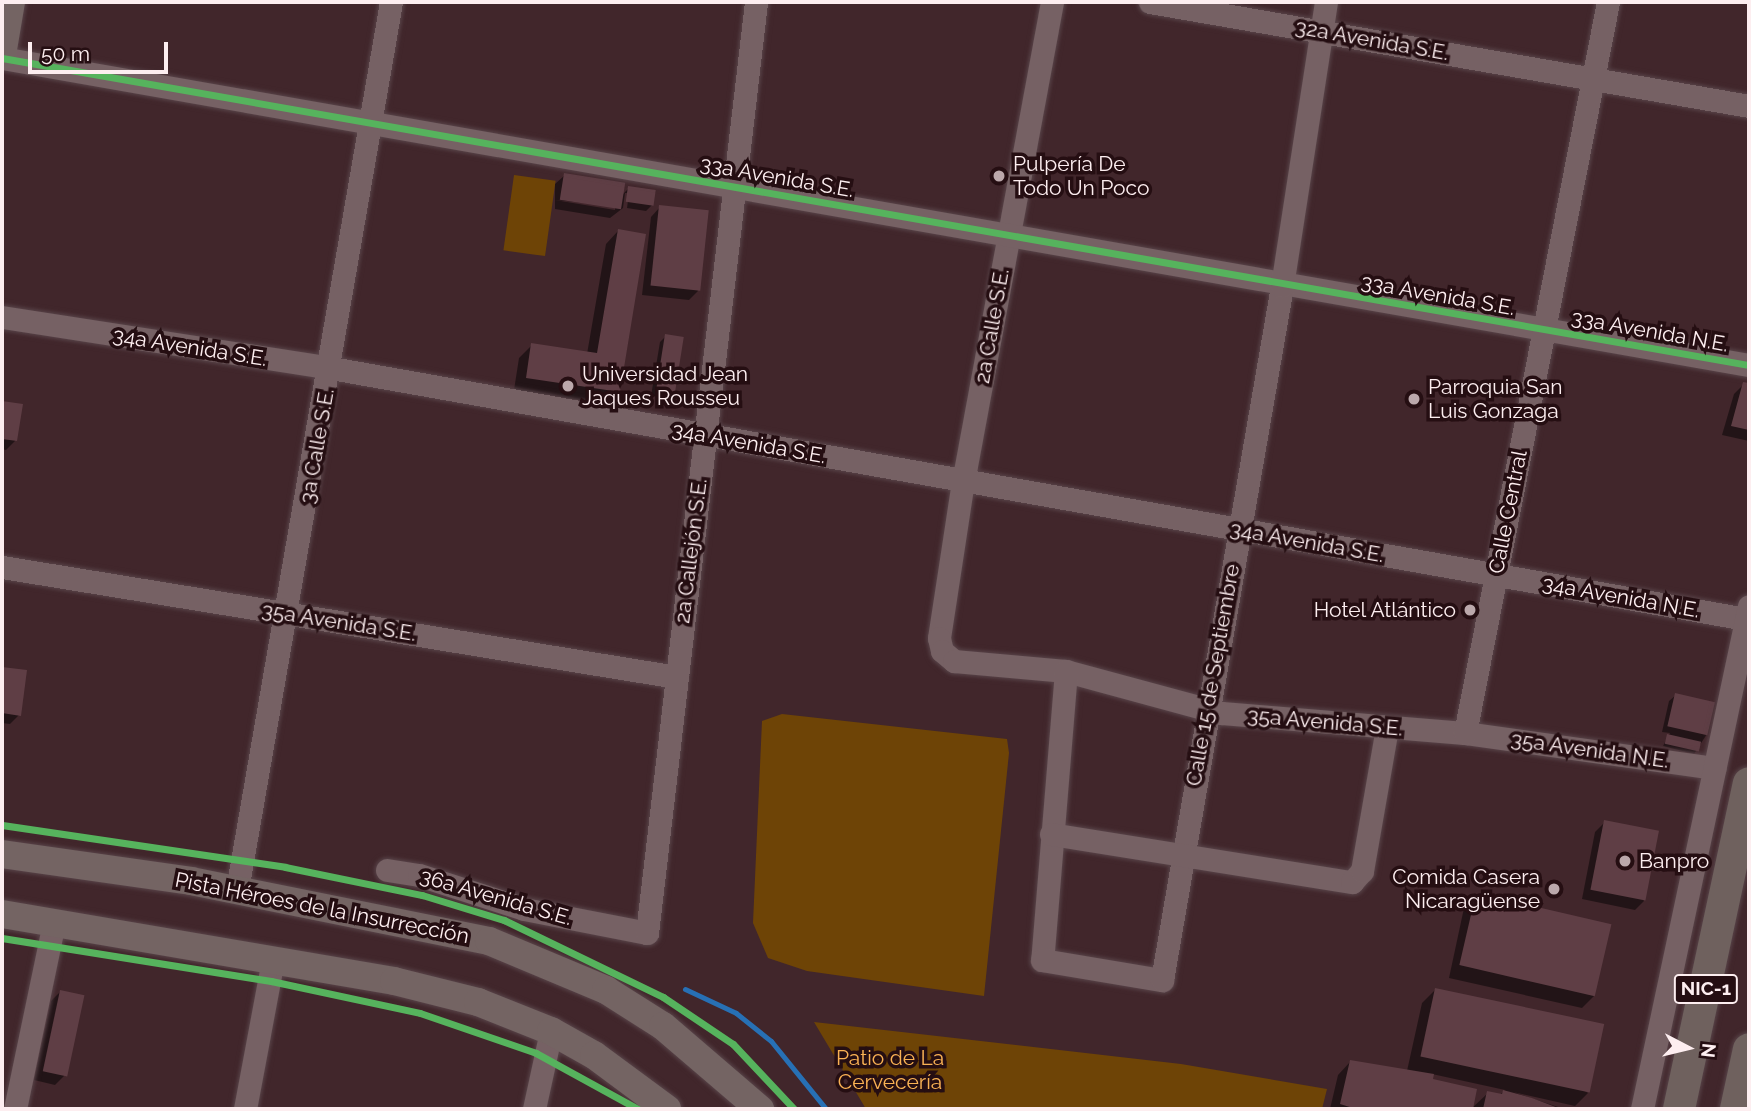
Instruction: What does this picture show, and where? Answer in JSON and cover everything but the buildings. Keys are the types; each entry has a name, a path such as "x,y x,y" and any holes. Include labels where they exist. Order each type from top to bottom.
{"highway":[{"name":"NIC-1","path":"1679,1109 1749,783"},
{"path":"1736,1109 1749,1049"}],"main road":[{"path":"2,57 10,2"},
{"name":"Pista Héroes de la Insurrección","path":"2,854 237,890 422,924 538,959 606,990 663,1026 760,1109"},
{"path":"2,914 273,959 478,1002 551,1031 594,1055 667,1109"}],"street":[{"name":"3a Calle S.E.","path":"237,890 331,368 391,2"},
{"name":"2a Callejón S.E.","path":"647,933 756,2"},
{"name":"2a Calle S.E.","path":"942,651 939,638 964,481 1052,2"},
{"name":"32a Avenida S.E.","path":"1150,2 1749,106"},
{"name":"Calle 15 de Septiembre","path":"1051,834 1042,960 1157,981 1165,976 1206,709 1282,286 1326,2"},
{"name":"Calle Central","path":"1465,733 1608,2"},
{"name":"33a Avenida S.E.","path":"2,57 1545,331"},
{"name":"34a Avenida S.E.","path":"2,317 331,368 1495,576"},
{"name":"33a Avenida N.E.","path":"1545,331 1749,365"},
{"name":"35a Avenida S.E.","path":"2,567 677,677"},
{"name":"34a Avenida N.E.","path":"1495,576 1748,612"},
{"path":"1642,1109 1748,612"},
{"name":"35a Avenida S.E.","path":"942,651 954,661 1066,671 1206,709 1465,733"},
{"path":"1066,671 1051,834 1352,882 1362,871 1387,727"},
{"name":"35a Avenida N.E.","path":"1465,733 1715,768"},
{"name":"36a Avenida S.E.","path":"387,870 419,874 524,909 647,933"},
{"path":"15,1109 54,922"},
{"path":"245,1109 273,959"},
{"path":"534,1109 551,1031"}],"green space":[{"path":"514,175 556,181 545,256 503,250"},
{"path":"782,714 1007,739 1009,753 984,996 807,971 768,958 753,923 762,721"},
{"name":"Patio de La Cervecería","path":"814,1022 1181,1064 1327,1089 1322,1109 866,1109"}],"waterway":[{"path":"685,989 736,1013 771,1041 826,1109"}],"cycle path":[{"path":"2,58 1749,365"},
{"path":"2,825 285,867 422,895 504,920 663,997 733,1044 794,1109"},
{"path":"2,938 271,981 420,1013 536,1053 638,1109"}],"place":[{"name":"Pulpería De Todo Un Poco","path":"999,176"},
{"name":"Universidad Jean Jaques Rousseu","path":"568,386"},
{"name":"Parroquia San Luis Gonzaga","path":"1414,399"},
{"name":"Hotel Atlántico","path":"1470,610"},
{"name":"Banpro","path":"1625,861"},
{"name":"Comida Casera Nicaragüense","path":"1554,889"}]}
